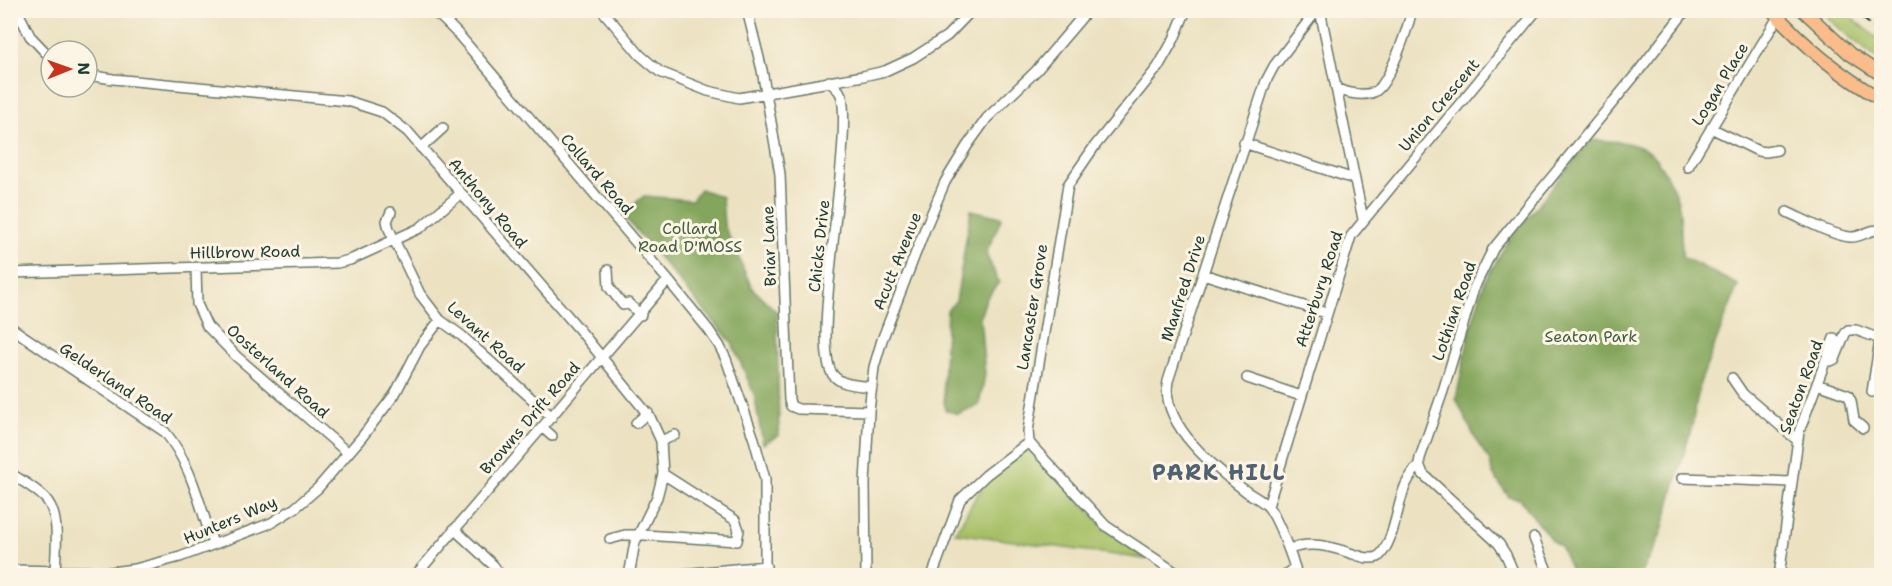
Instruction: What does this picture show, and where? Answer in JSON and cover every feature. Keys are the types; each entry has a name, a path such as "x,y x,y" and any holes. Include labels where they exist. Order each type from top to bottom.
{"main road":[{"path":"1803,10 1850,54 1881,75"},
{"path":"1775,14 1845,76 1881,100"}],"street":[{"path":"17,10 30,36 39,45"},
{"name":"Collard Road","path":"431,10 447,22 708,328 738,391 762,460 766,494 766,571"},
{"path":"602,10 640,55 655,69 668,77 731,98 746,98 874,74 907,61 947,36 972,10"},
{"name":"Acutt Avenue","path":"866,576 865,483 869,411 874,367 882,340 926,229 951,173 967,146 987,118 1036,71 1088,10"},
{"name":"Lancaster Grove","path":"1029,442 1028,431 1035,378 1068,185 1088,154 1158,67 1174,39 1186,10"},
{"name":"Atterbury Road","path":"1268,506 1347,242 1363,219 1337,89 1318,10"},
{"name":"Manfred Drive","path":"1296,571 1289,549 1268,506 1203,457 1183,430 1167,400 1168,381 1244,143 1270,71 1318,10"},
{"path":"1337,89 1358,94 1378,90 1399,51 1412,10"},
{"name":"Union Crescent","path":"1363,219 1537,10"},
{"name":"Lothian Road","path":"1419,464 1474,288 1493,249 1686,10"},
{"name":"Briar Lane","path":"750,12 780,174 789,400 791,406 798,409 869,411"},
{"name":"Logan Place","path":"1688,167 1775,14"},
{"path":"439,31 447,22"},
{"name":"Anthony Road","path":"99,77 354,102 382,112 398,123 648,413 661,441 663,474 657,497 631,553 629,576"},
{"name":"Chicks Drive","path":"829,81 842,97 843,145 827,318 828,363 832,373 840,381 872,387"},
{"path":"421,148 443,128"},
{"path":"1711,128 1758,151 1777,150"},
{"path":"1244,143 1354,179"},
{"name":"Hillbrow Road","path":"10,273 328,265 350,260 420,228 460,194"},
{"name":"Levant Road","path":"391,212 387,224 420,294 441,320 552,417"},
{"path":"1787,212 1849,237 1874,229 1881,231"},
{"name":"Oosterland Road","path":"196,268 197,304 207,326 236,356 348,453"},
{"path":"608,270 609,287 623,305 628,303 641,315"},
{"path":"1203,274 1326,313"},
{"name":"Browns Drift Road","path":"415,576 526,445 641,315 668,280"},
{"name":"Hunters Way","path":"10,570 55,573 135,569 180,557 271,523 289,512 318,488 378,418 395,394 420,346 441,320"},
{"name":"Gelderland Road","path":"10,327 165,432 185,463 213,544"},
{"path":"1872,392 1881,327"},
{"path":"1826,359 1832,361 1835,359 1848,330 1856,330 1880,339"},
{"name":"Seaton Road","path":"1779,576 1797,440 1834,338"},
{"path":"1247,378 1301,396"},
{"path":"1732,378 1743,394 1797,440"},
{"path":"1817,384 1848,395 1854,420 1863,428"},
{"path":"636,423 648,413"},
{"path":"542,427 552,436"},
{"path":"661,441 675,435"},
{"path":"933,575 960,500 986,475 1029,442 1106,526 1181,576"},
{"path":"526,445 535,452"},
{"path":"1289,549 1302,545 1319,544 1364,557 1378,557 1384,551 1390,537 1408,480 1419,464"},
{"path":"1419,464 1423,474 1503,549 1515,576"},
{"path":"10,473 36,490 50,506 55,532 55,573"},
{"path":"609,539 638,535 733,541 738,539 739,525 735,520 663,474"},
{"path":"1682,478 1791,482"},
{"path":"454,530 501,576"},
{"path":"1534,538 1549,576"},
{"path":"472,561 479,552"},
{"path":"680,576 682,574 766,571"},
{"path":"1284,576 1296,571"}],"green space":[{"path":"1820,11 1843,11 1881,41 1881,62 1846,34"},
{"name":"Seaton Park","path":"1591,140 1627,143 1651,154 1666,175 1678,200 1683,257 1738,285 1700,383 1692,426 1661,534 1640,575 1573,575 1560,546 1552,541 1520,499 1509,497 1492,473 1490,461 1477,442 1456,399 1470,331 1484,282 1509,240"},
{"name":"Collard Road D'MOSS","path":"700,189 722,197 724,225 752,288 777,312 779,435 763,444 754,394 732,343 622,214 644,196 692,200"},
{"path":"971,210 1002,217 986,254 999,282 986,299 980,317 985,375 979,405 958,414 945,410 943,384 947,310 956,301"},
{"path":"1028,447 1106,529 1146,559 955,533 984,483"}],"railway":[{"path":"1851,10 1882,33"},
{"path":"1873,10 1882,15"}],"district":[{"name":"PARK HILL","path":"1219,472"}]}
